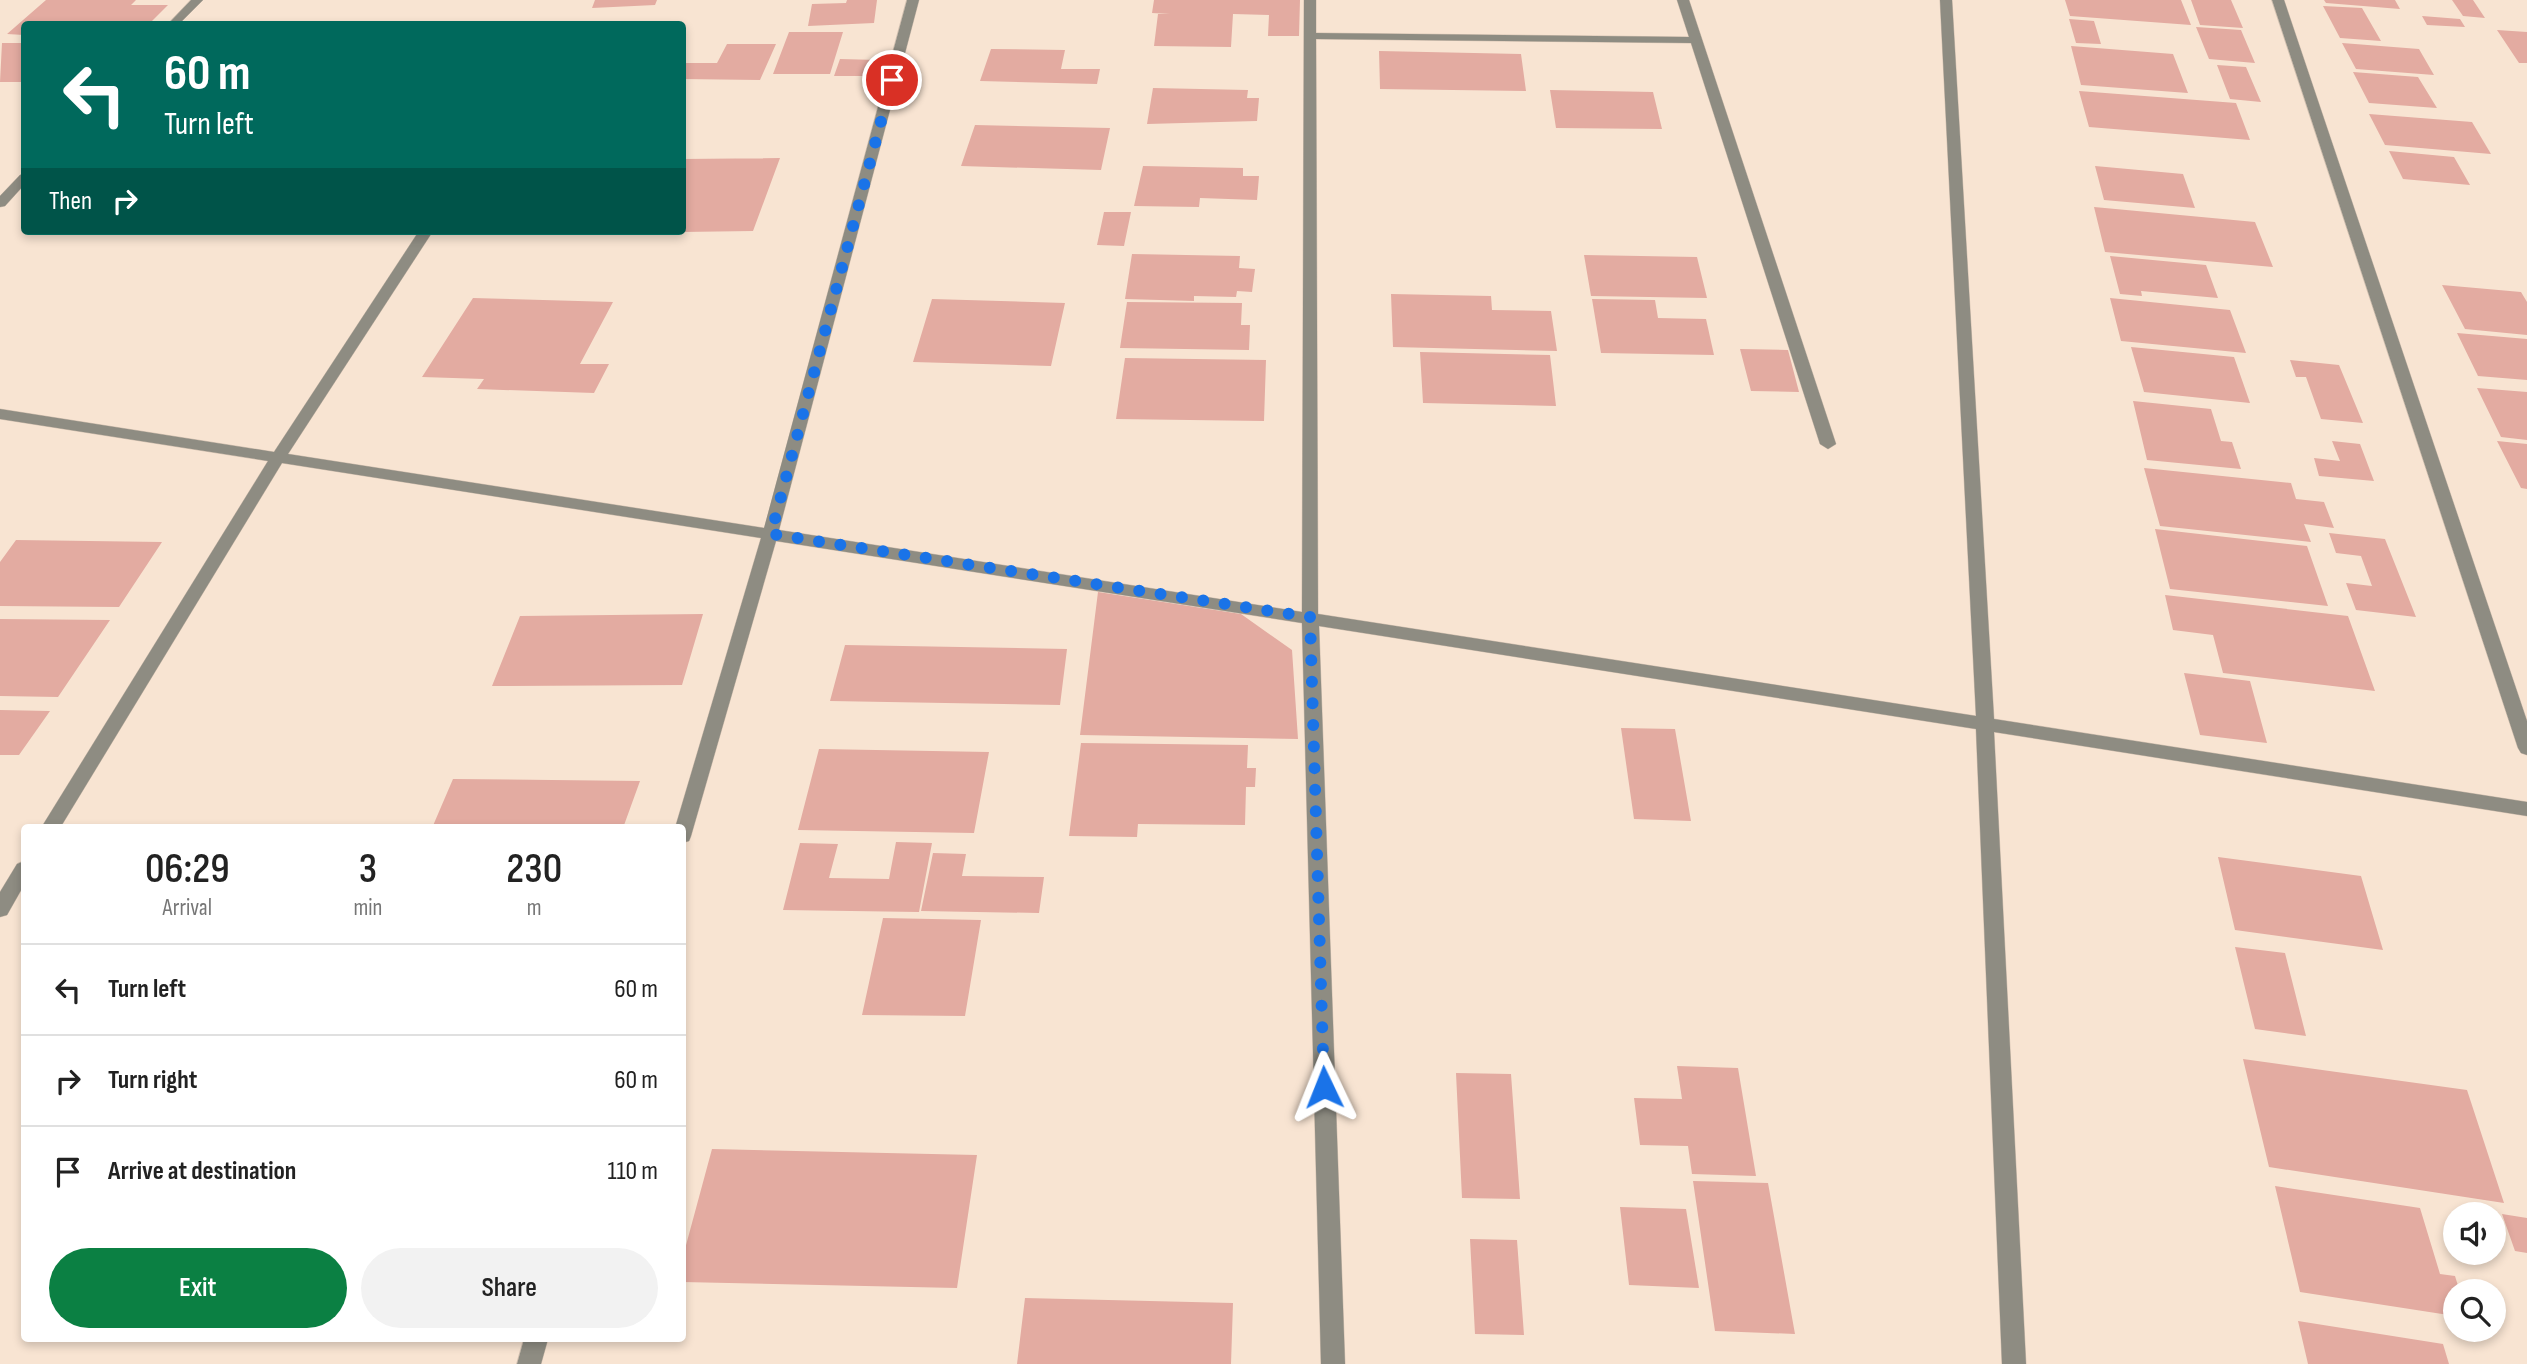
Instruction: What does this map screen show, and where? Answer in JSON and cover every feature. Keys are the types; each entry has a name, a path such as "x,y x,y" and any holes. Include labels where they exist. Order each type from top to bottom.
{"street":[{"path":"176,21 197,0"},
{"path":"686,824 771,534 913,0"},
{"path":"1310,0 1310,617 1333,1364"},
{"path":"1683,0 1828,443"},
{"path":"1946,0 1985,722 2014,1364"},
{"path":"2278,0 2527,748"},
{"path":"1311,36 1697,40"},
{"path":"0,203 21,181"},
{"path":"52,824 278,457 423,235"},
{"path":"0,414 2527,808"},
{"path":"0,909 21,874"},
{"path":"529,1364 535,1342"}],"building":[{"path":"46,0 136,0 131,5 168,5 152,21 22,21"},
{"path":"595,0 657,0 655,5 592,8"},
{"path":"847,0 877,0 874,23 808,26 812,4 846,3"},
{"path":"1154,0 1300,0 1299,36 1268,36 1269,15 1233,14 1231,47 1154,46 1158,14 1170,14 1152,13"},
{"path":"2065,0 2181,0 2191,25 2070,16"},
{"path":"2191,0 2231,0 2243,28 2200,25"},
{"path":"2324,0 2395,0 2400,9 2326,3"},
{"path":"2452,0 2473,0 2485,18 2463,16"},
{"path":"2323,6 2362,8 2381,41 2340,38"},
{"path":"2422,16 2460,19 2465,27 2427,25"},
{"path":"2069,19 2094,21 2101,44 2076,43"},
{"path":"21,22 21,35 7,34"},
{"path":"2196,27 2241,30 2255,63 2209,59"},
{"path":"2497,30 2527,32 2527,63 2519,63"},
{"path":"789,32 843,32 830,74 773,74"},
{"path":"2,43 21,43 21,82 0,82"},
{"path":"2342,43 2419,49 2434,75 2356,69"},
{"path":"727,44 776,44 760,80 686,79 686,63 717,63"},
{"path":"2071,46 2173,54 2188,93 2081,85"},
{"path":"991,49 1065,50 1061,69 1100,69 1097,84 980,81"},
{"path":"1379,51 1521,54 1526,91 1380,89"},
{"path":"840,59 878,60 872,76 834,76"},
{"path":"2217,65 2246,67 2261,102 2230,99"},
{"path":"2353,72 2418,77 2437,108 2369,103"},
{"path":"1153,88 1248,90 1247,98 1259,98 1257,121 1147,124"},
{"path":"1550,90 1653,92 1662,129 1556,128"},
{"path":"2079,91 2236,103 2250,140 2089,127"},
{"path":"2369,114 2472,122 2491,154 2385,145"},
{"path":"975,125 1110,128 1101,170 961,166"},
{"path":"2389,151 2454,157 2470,185 2403,179"},
{"path":"780,158 753,231 686,232 686,159"},
{"path":"1143,166 1243,168 1243,176 1259,176 1257,200 1200,198 1199,207 1134,206"},
{"path":"2095,166 2183,174 2195,208 2104,200"},
{"path":"2094,207 2255,222 2273,267 2105,252"},
{"path":"1104,212 1131,212 1124,246 1097,245"},
{"path":"1132,254 1240,256 1239,268 1255,269 1252,292 1237,291 1236,297 1194,296 1194,301 1125,299"},
{"path":"1584,255 1697,257 1707,298 1591,296"},
{"path":"2110,256 2206,265 2218,298 2141,291 2142,296 2120,294"},
{"path":"2442,285 2521,292 2527,302 2527,335 2465,329"},
{"path":"1391,294 1491,296 1492,310 1551,311 1557,351 1393,347"},
{"path":"473,298 613,302 580,364 609,364 594,393 477,389 484,379 422,377"},
{"path":"2110,298 2230,310 2246,353 2121,341"},
{"path":"932,299 1065,303 1051,366 913,362"},
{"path":"1592,299 1655,300 1658,318 1706,319 1714,355 1601,353"},
{"path":"1127,302 1242,303 1241,325 1250,325 1249,350 1120,348"},
{"path":"2457,333 2527,339 2527,380 2478,376"},
{"path":"2131,347 2234,357 2250,403 2144,392"},
{"path":"1740,349 1788,350 1799,392 1751,391"},
{"path":"1420,352 1550,355 1556,406 1423,403"},
{"path":"1125,358 1266,360 1264,421 1116,419"},
{"path":"2290,360 2339,365 2363,423 2321,419 2306,377 2296,377"},
{"path":"2477,388 2527,392 2527,440 2501,437"},
{"path":"2133,401 2211,409 2221,441 2232,442 2241,469 2147,460"},
{"path":"2332,441 2360,444 2374,481 2319,476 2314,458 2340,461"},
{"path":"2497,441 2527,444 2527,489 2521,488"},
{"path":"2144,468 2291,483 2296,499 2324,502 2334,528 2304,524 2311,542 2160,526"},
{"path":"2155,529 2307,546 2328,606 2170,589"},
{"path":"2329,533 2385,539 2416,617 2356,610 2346,583 2372,586 2361,556 2336,553"},
{"path":"16,540 162,542 119,607 0,606 0,562"},
{"path":"1098,592 1241,614 1292,650 1298,739 1080,735"},
{"path":"2165,595 2348,616 2375,691 2223,673 2213,635 2173,630"},
{"path":"703,614 682,685 492,686 520,616"},
{"path":"0,619 110,620 58,697 0,696"},
{"path":"845,645 1067,649 1060,705 830,701"},
{"path":"2184,673 2250,681 2267,743 2200,735"},
{"path":"0,710 50,711 19,755 0,755"},
{"path":"1621,728 1675,729 1691,821 1634,819"},
{"path":"1081,743 1248,745 1247,768 1256,768 1255,787 1246,787 1245,825 1138,824 1137,837 1069,836"},
{"path":"819,749 989,752 974,833 798,830"},
{"path":"453,779 640,781 624,824 434,824"},
{"path":"896,842 932,843 919,912 783,910 800,843 838,844 829,878 889,879"},
{"path":"933,853 966,854 962,876 1044,877 1039,913 921,911"},
{"path":"2218,857 2361,876 2383,950 2235,930"},
{"path":"883,918 981,920 965,1016 862,1015"},
{"path":"2235,947 2285,953 2306,1036 2255,1029"},
{"path":"2243,1059 2467,1090 2504,1202 2497,1202 2269,1167"},
{"path":"1677,1066 1738,1068 1756,1176 1692,1174 1688,1146 1640,1145 1634,1098 1682,1099"},
{"path":"1456,1073 1511,1074 1520,1199 1462,1198"},
{"path":"712,1149 977,1155 957,1288 686,1282 686,1245"},
{"path":"1693,1181 1768,1183 1795,1334 1715,1331"},
{"path":"2275,1186 2420,1208 2440,1274 2455,1276 2456,1279 2443,1279 2443,1314 2300,1292"},
{"path":"1620,1207 1686,1209 1699,1288 1629,1285"},
{"path":"2506,1215 2527,1218 2527,1253 2515,1251 2506,1225"},
{"path":"1470,1239 1517,1240 1524,1335 1475,1334"},
{"path":"1025,1298 1233,1303 1231,1364 1017,1364"},
{"path":"2298,1321 2443,1344 2449,1364 2308,1364"}],"route":[{"path":"892,80 771,534 1310,617 1324,1087"}]}
